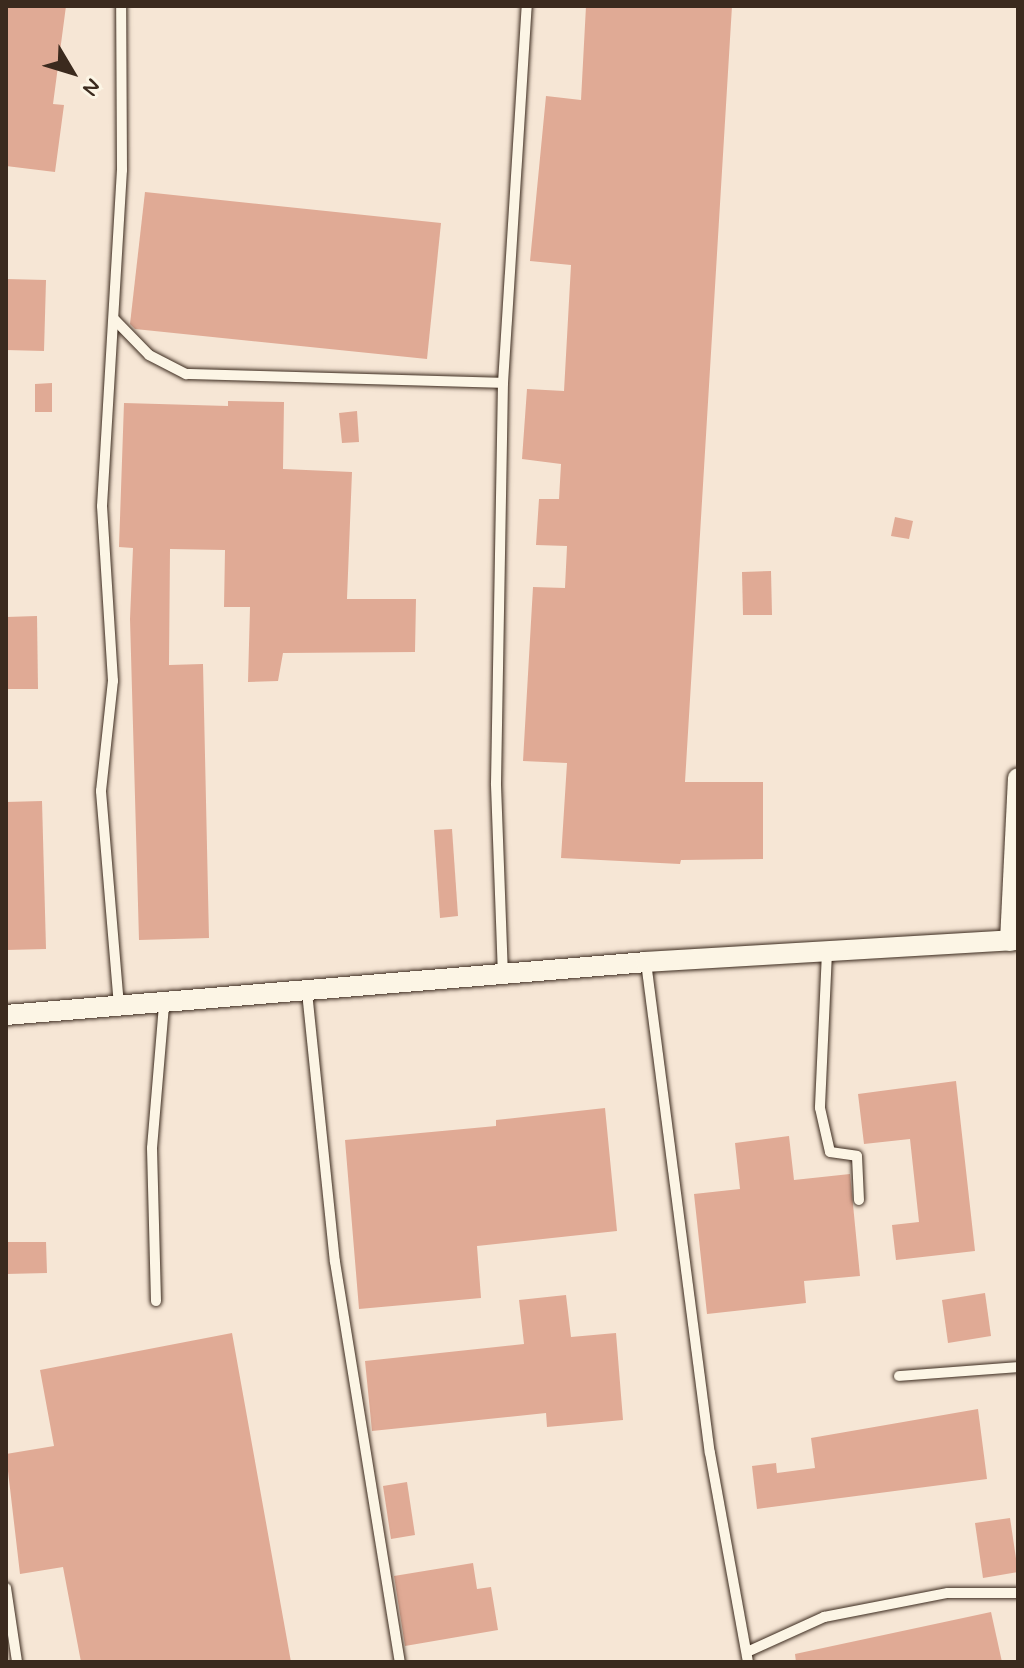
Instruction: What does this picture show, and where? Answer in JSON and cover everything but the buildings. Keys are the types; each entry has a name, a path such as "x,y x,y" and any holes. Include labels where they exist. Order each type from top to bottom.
{"street":[{"path":"6,1015 504,978 646,962 1014,941 1018,778"}],"lane":[{"path":"119,1006 101,791 113,681 102,506 122,170 121,6"},
{"path":"504,978 496,783 503,383 527,6"},
{"path":"114,319 149,355 186,374 503,383"},
{"path":"827,952 820,1108 830,1152 857,1156 859,1200"},
{"path":"646,962 710,1453 747,1657 824,1617 948,1593 1018,1593"},
{"path":"307,992 335,1262 400,1662"},
{"path":"156,1301 152,1148 164,1004"},
{"path":"899,1376 1018,1367"},
{"path":"6,1588 17,1662"}]}
